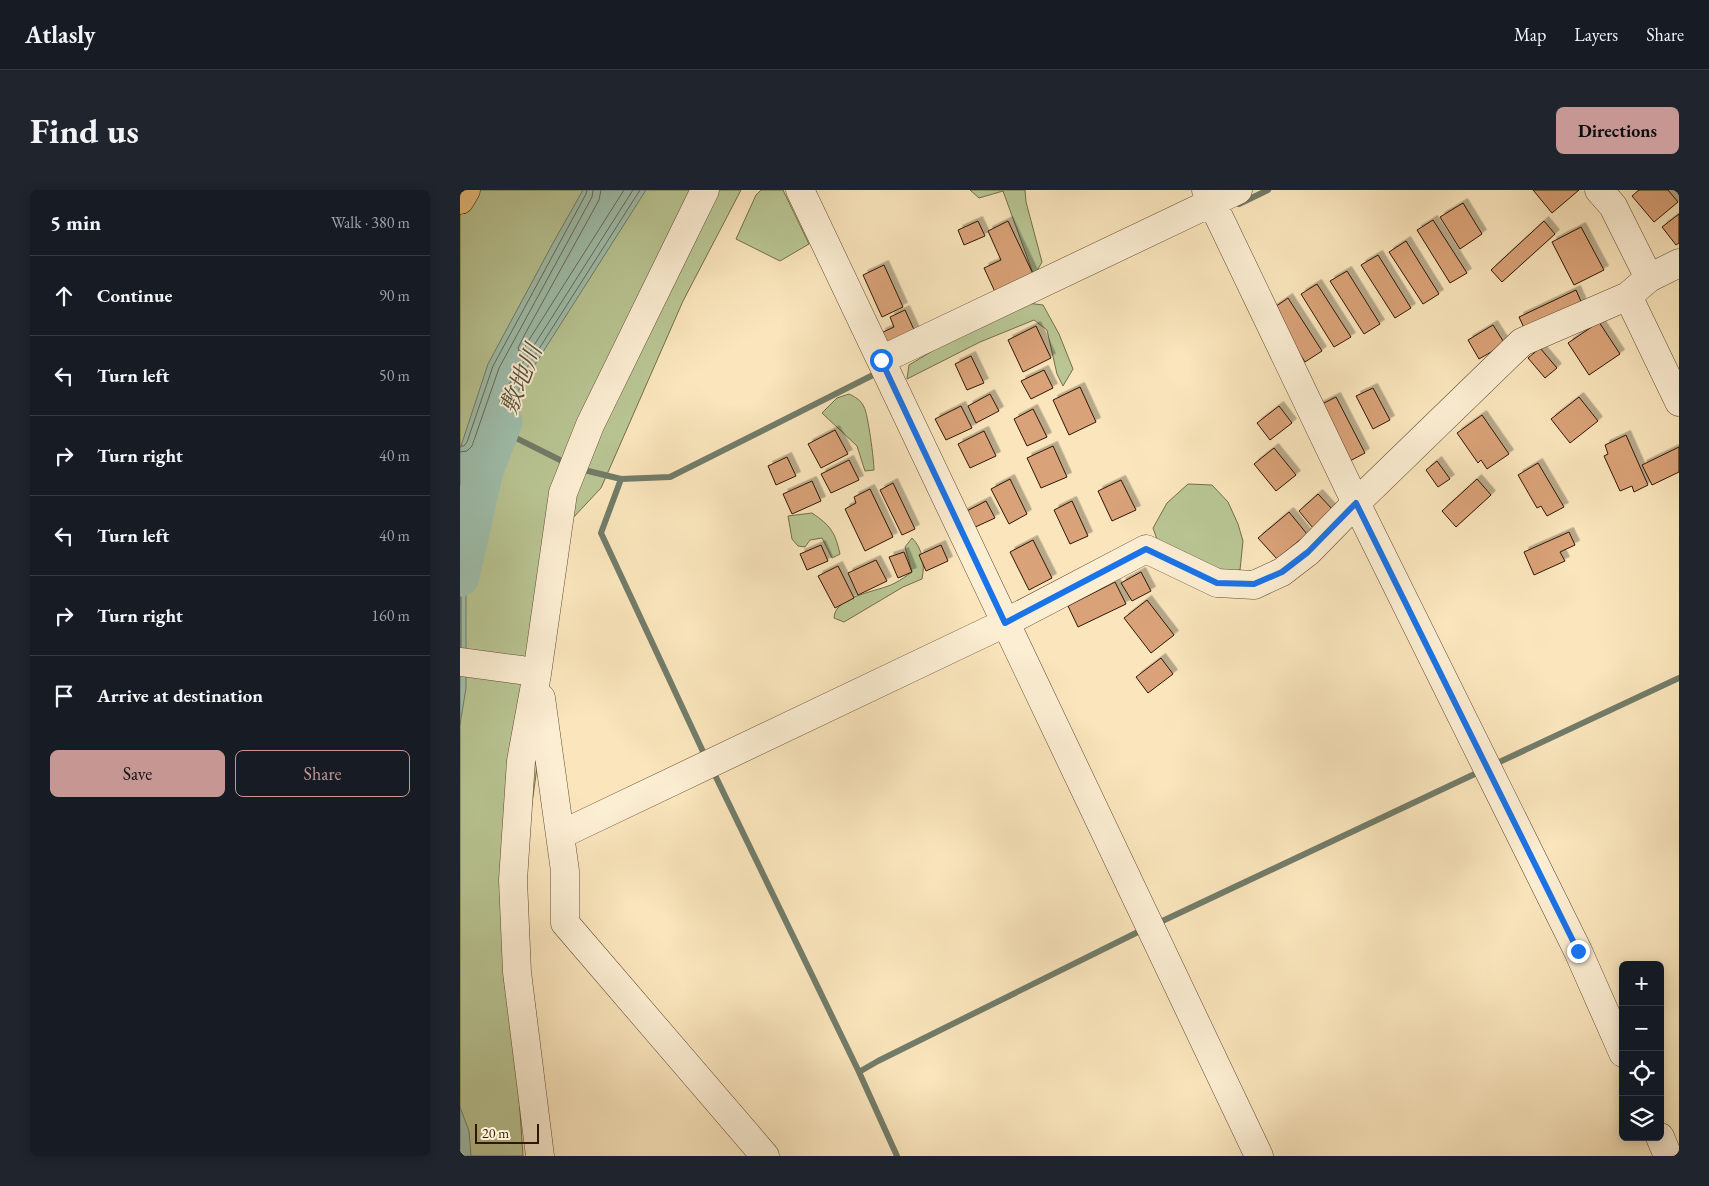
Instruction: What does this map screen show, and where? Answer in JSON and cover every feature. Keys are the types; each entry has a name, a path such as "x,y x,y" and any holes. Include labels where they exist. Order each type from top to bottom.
{"main road":[{"path":"460,200 466,190"}],"street":[{"path":"540,1156 517,972 513,880 529,672 563,493 590,425 705,190"},
{"path":"800,190 1259,1156"},
{"path":"881,360 1209,196 1238,190"},
{"path":"1599,190 1612,206 1649,278"},
{"path":"1209,196 1356,503 1578,951 1622,1051"},
{"path":"560,835 1005,623 1146,549 1217,583 1254,584 1282,572 1308,552 1522,342 1628,296 1649,278 1679,263"},
{"path":"1628,296 1679,402"},
{"path":"460,662 529,672"},
{"path":"529,672 560,835 565,871 565,924 765,1156"},
{"path":"1662,1141 1668,1156"}],"green space":[{"path":"469,190 741,190 683,301 601,488 571,520 510,964 523,1156 460,1156 460,208"},
{"path":"761,190 783,190 809,244 780,261 736,239 756,195"},
{"path":"970,190 1025,190 1026,202 1042,262 1034,276 1003,191 979,198"},
{"path":"1027,303 1043,305 1059,334 1073,369 1063,386 1057,374 1047,330 1034,320 980,342 907,379 909,365 964,332"},
{"path":"849,394 860,401 866,411 874,470 865,471 857,446 822,413 837,398"},
{"path":"1188,484 1212,485 1228,502 1243,541 1240,570 1226,572 1159,545 1153,528 1167,503"},
{"path":"812,513 831,530 840,554 832,558 822,538 810,540 805,547 798,546 792,539 788,516"},
{"path":"912,538 919,547 922,557 922,579 903,587 844,622 834,618 836,610 850,599 888,586 912,572 905,547"}],"water":[{"path":"583,190 646,190 513,399 484,470 466,550 466,688 460,725 460,449 488,364"},
{"path":"460,1107 469,1131 471,1156 460,1156"}],"building":[{"path":"1533,190 1579,190 1552,213"},
{"path":"1639,190 1668,190 1678,202 1654,222 1632,196"},
{"path":"1463,203 1482,234 1460,249 1440,217"},
{"path":"1679,214 1679,243 1676,245 1662,227"},
{"path":"1433,220 1467,273 1450,283 1417,230"},
{"path":"978,221 985,236 964,245 958,230"},
{"path":"1008,221 1034,276 996,294 984,268 1001,260 988,231"},
{"path":"1544,221 1555,234 1502,282 1491,270"},
{"path":"1581,227 1604,270 1574,285 1552,242"},
{"path":"1406,241 1439,294 1423,304 1389,252"},
{"path":"1378,255 1411,308 1395,318 1361,265"},
{"path":"884,265 903,307 882,317 863,275"},
{"path":"1347,271 1380,324 1364,334 1330,281"},
{"path":"1317,284 1351,337 1334,347 1301,294"},
{"path":"1576,290 1583,306 1526,332 1519,317"},
{"path":"1288,298 1322,351 1305,362 1272,309"},
{"path":"905,310 916,334 887,347 881,333 894,327 890,317"},
{"path":"1599,322 1620,354 1589,375 1568,343"},
{"path":"1493,325 1505,344 1479,359 1468,340"},
{"path":"1036,326 1051,358 1023,372 1008,340"},
{"path":"1540,348 1557,368 1545,378 1528,358"},
{"path":"971,356 984,383 967,390 955,364"},
{"path":"1044,370 1053,388 1031,399 1021,381"},
{"path":"1080,387 1096,422 1069,435 1053,400"},
{"path":"1373,388 1390,420 1373,429 1356,396"},
{"path":"990,394 999,411 976,423 968,406"},
{"path":"1336,397 1365,453 1348,462 1318,406"},
{"path":"1579,397 1598,421 1570,443 1551,419"},
{"path":"961,406 972,428 946,440 935,419"},
{"path":"1279,406 1292,423 1270,440 1257,423"},
{"path":"1033,409 1047,437 1027,446 1014,419"},
{"path":"1482,415 1509,454 1487,469 1481,460 1478,463 1457,433"},
{"path":"835,430 848,454 821,468 808,444"},
{"path":"984,431 996,456 970,468 958,444"},
{"path":"1626,435 1648,485 1634,492 1632,486 1620,491 1604,456 1608,454 1605,445"},
{"path":"1053,446 1067,477 1041,488 1027,458"},
{"path":"1679,447 1679,472 1652,485 1642,465"},
{"path":"1274,448 1296,475 1276,491 1254,464"},
{"path":"787,457 796,476 776,485 768,466"},
{"path":"849,460 859,480 831,493 821,474"},
{"path":"1437,461 1450,479 1438,487 1426,470"},
{"path":"1538,463 1564,507 1547,516 1541,506 1537,508 1518,475"},
{"path":"1010,479 1027,514 1009,524 991,489"},
{"path":"1477,479 1491,495 1456,527 1442,511"},
{"path":"1121,480 1136,510 1112,521 1098,491"},
{"path":"812,481 821,501 792,514 783,494"},
{"path":"893,483 915,529 902,535 880,490"},
{"path":"870,489 893,537 865,551 845,509 856,503 854,497"},
{"path":"1318,494 1333,510 1313,528 1299,511"},
{"path":"986,501 995,518 971,529 963,513"},
{"path":"1072,501 1088,536 1070,544 1054,510"},
{"path":"1289,512 1307,534 1277,559 1258,538"},
{"path":"1569,532 1575,545 1560,552 1565,561 1534,575 1524,552"},
{"path":"1033,540 1052,578 1029,590 1010,552"},
{"path":"821,545 828,561 807,570 800,554"},
{"path":"941,545 948,561 926,571 919,555"},
{"path":"904,552 912,572 898,578 889,557"},
{"path":"876,560 887,581 858,595 848,573"},
{"path":"838,566 854,598 835,608 818,576"},
{"path":"1141,572 1151,591 1132,601 1121,583"},
{"path":"1115,582 1126,604 1078,627 1068,606"},
{"path":"1147,600 1174,635 1151,653 1124,618"},
{"path":"1161,658 1173,674 1148,693 1136,677"}],"waterway":[{"path":"1239,204 1268,190"},
{"path":"580,469 621,479 670,477 879,372"},
{"name":"敷地川","path":"460,577 484,470 503,422"},
{"path":"500,430 568,464"},
{"path":"621,479 601,533 706,758"},
{"path":"1493,765 1679,678"},
{"path":"712,769 859,1072 897,1156"},
{"path":"1156,924 1481,771"},
{"path":"859,1072 1144,929"}],"route":[{"path":"881,360 1005,623 1146,549 1217,583 1254,584 1282,572 1308,552 1356,503 1578,951"}]}
